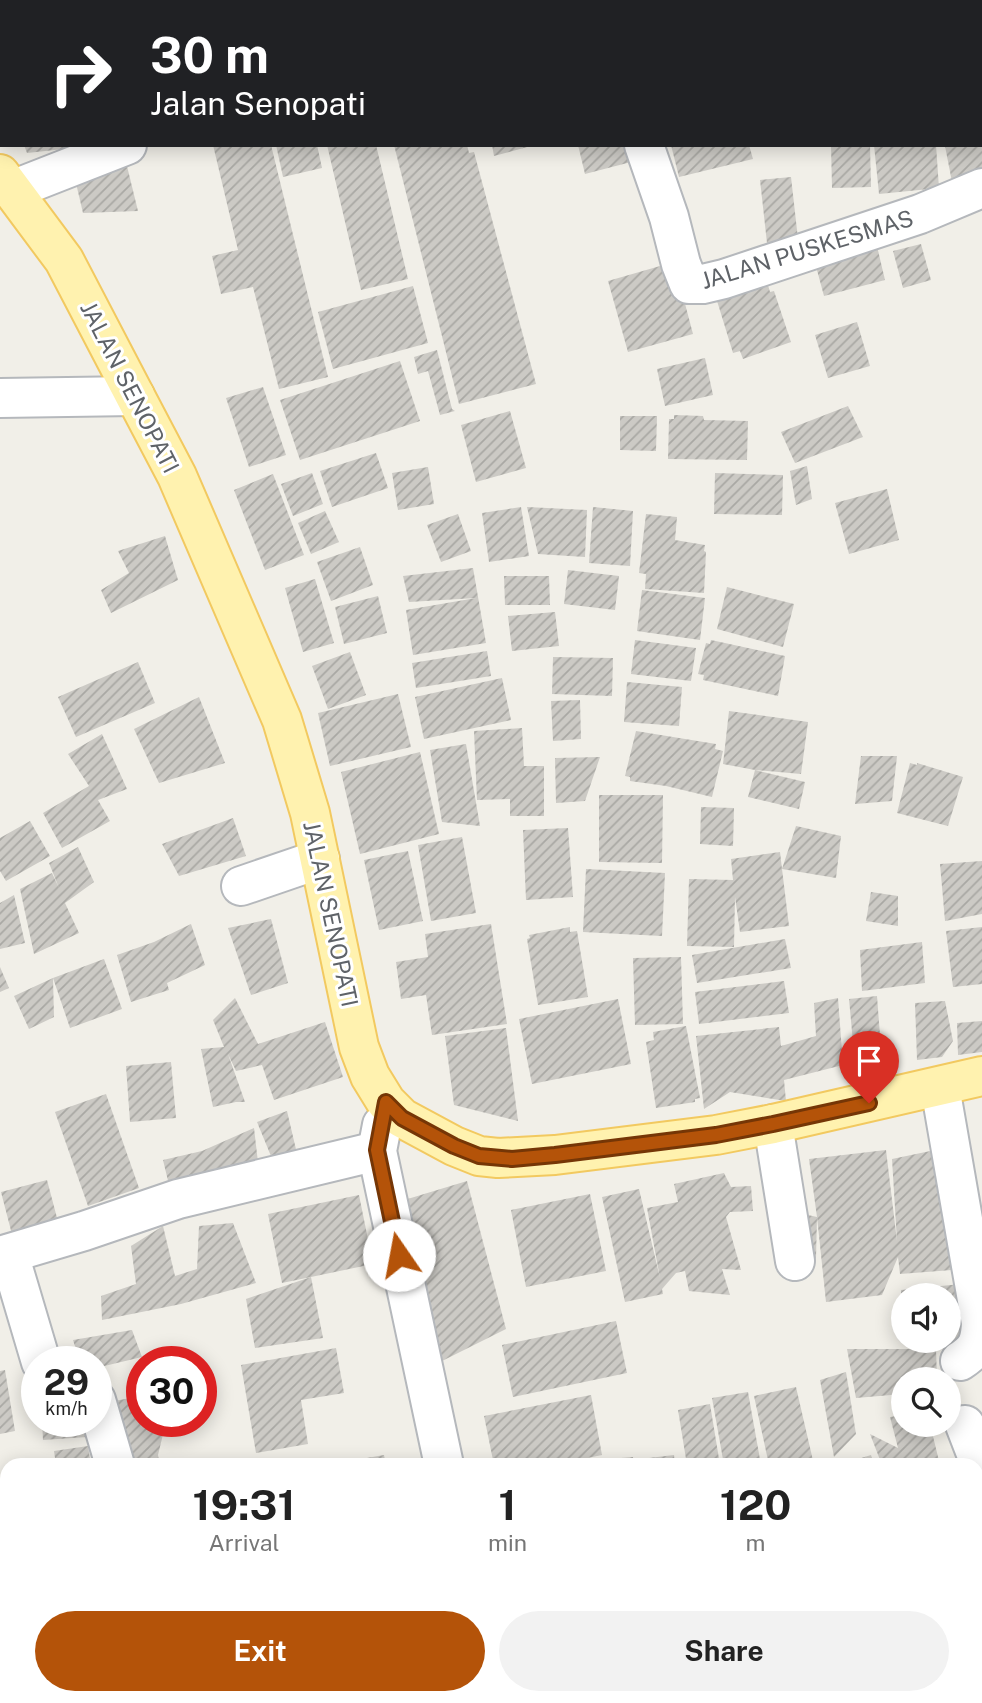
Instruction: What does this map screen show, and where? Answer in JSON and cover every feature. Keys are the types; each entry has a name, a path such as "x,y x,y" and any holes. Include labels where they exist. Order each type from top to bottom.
{"main road":[{"name":"JALAN SENOPATI","path":"6,182 64,260 177,476 282,720 310,813 359,1047 369,1076 386,1102 402,1118 479,1156 498,1158 555,1155 716,1135 982,1076"}],"street":[{"path":"6,182 120,147"},
{"name":"JALAN PUSKESMAS","path":"645,147 689,285 724,279 920,214 982,188"},
{"path":"0,398 135,396"},
{"path":"241,886 320,859"},
{"path":"940,1087 981,1323 976,1347 972,1354 960,1361"},
{"path":"386,1102 377,1150 443,1458"},
{"path":"773,1124 795,1261"},
{"path":"36,1346 5,1255 178,1199 377,1150"},
{"path":"965,1425 977,1458"},
{"path":"107,1437 113,1458"}],"building":[{"path":"25,147 82,147 27,153"},
{"path":"213,147 271,147 328,377 279,389 253,287 221,294 212,256 238,250"},
{"path":"276,147 317,147 322,168 283,177"},
{"path":"327,147 376,147 408,279 361,290"},
{"path":"395,147 468,147 469,153 474,152 536,384 459,404"},
{"path":"492,147 527,147 494,156"},
{"path":"578,147 627,147 631,162 585,174"},
{"path":"672,147 750,147 753,159 679,177"},
{"path":"831,147 870,147 871,187 832,188"},
{"path":"874,147 936,147 939,188 879,194"},
{"path":"945,147 982,147 982,176 952,182"},
{"path":"126,162 138,211 83,213 75,179"},
{"path":"791,177 798,239 767,243 760,180"},
{"path":"876,242 885,280 824,296 814,259"},
{"path":"921,244 931,280 903,288 893,251"},
{"path":"674,262 693,334 628,352 608,281"},
{"path":"765,275 770,292 774,291 791,342 743,359 740,351 733,353 714,291"},
{"path":"413,286 428,343 333,369 318,312"},
{"path":"857,322 870,366 828,378 815,335"},
{"path":"437,350 452,409 455,411 440,415 428,371 418,374 414,357"},
{"path":"705,358 713,395 665,406 657,369"},
{"path":"400,361 420,421 300,460 280,400"},
{"path":"263,387 286,455 249,467 226,398"},
{"path":"848,406 863,437 795,463 781,432"},
{"path":"510,411 526,468 476,482 461,425"},
{"path":"674,415 703,416 704,420 748,421 747,460 668,459 669,419 674,419"},
{"path":"620,416 657,416 656,451 620,450"},
{"path":"376,453 388,488 332,507 320,471"},
{"path":"807,466 812,499 796,505 790,471"},
{"path":"428,467 434,504 398,510 392,473"},
{"path":"312,473 323,504 293,516 281,484"},
{"path":"715,473 783,475 782,515 714,514"},
{"path":"273,474 304,555 265,570 234,490"},
{"path":"887,489 899,540 849,554 835,503"},
{"path":"521,507 529,556 489,562 482,513"},
{"path":"527,507 587,510 585,557 538,554"},
{"path":"593,507 633,511 630,566 589,563"},
{"path":"325,511 339,542 311,554 298,523"},
{"path":"458,514 471,551 441,562 427,525"},
{"path":"646,514 677,517 675,540 705,545 704,593 645,589 646,574 639,573"},
{"path":"165,536 178,580 111,613 101,590 129,573 118,551"},
{"path":"360,547 373,585 331,601 317,562"},
{"path":"473,568 486,643 413,655 406,610 476,598 409,602 403,576"},
{"path":"568,570 619,576 615,610 564,604"},
{"path":"504,576 549,576 550,605 505,605"},
{"path":"315,579 334,643 303,652 285,588"},
{"path":"727,587 794,604 783,647 717,629"},
{"path":"642,590 705,598 700,640 637,631"},
{"path":"378,596 387,633 344,644 335,607"},
{"path":"555,612 559,646 512,651 508,616"},
{"path":"635,640 696,648 691,681 631,674"},
{"path":"711,640 785,656 778,696 703,680 704,675 698,674 706,643 710,644"},
{"path":"487,651 491,676 416,688 412,663"},
{"path":"350,652 366,695 328,709 312,666"},
{"path":"553,657 613,658 612,696 552,694"},
{"path":"138,662 155,703 76,737 58,697"},
{"path":"502,678 511,720 424,739 415,697"},
{"path":"627,682 682,687 679,726 624,722"},
{"path":"398,694 411,747 330,766 318,713"},
{"path":"199,697 225,763 159,783 134,729"},
{"path":"580,700 581,739 553,741 551,701"},
{"path":"729,711 808,722 801,774 723,764"},
{"path":"522,728 524,766 544,766 544,816 510,816 510,799 477,800 474,731"},
{"path":"636,731 716,744 715,749 723,751 712,797 630,781 630,777 625,776"},
{"path":"102,734 127,789 98,800 110,821 62,848 43,813 89,786 68,754"},
{"path":"466,744 480,826 442,822 430,750"},
{"path":"420,752 439,834 360,854 341,772"},
{"path":"861,756 897,756 892,801 855,804"},
{"path":"600,757 585,801 556,803 555,758"},
{"path":"910,763 963,777 948,826 897,813"},
{"path":"755,770 805,782 799,809 748,797"},
{"path":"599,795 663,795 662,863 599,862"},
{"path":"701,807 734,808 733,846 700,844"},
{"path":"233,818 246,856 179,876 162,844"},
{"path":"30,821 50,856 6,881 0,871 0,838"},
{"path":"796,826 841,836 836,878 782,869"},
{"path":"568,828 573,897 526,900 523,830"},
{"path":"462,837 476,913 431,921 418,845"},
{"path":"78,847 94,882 65,903 79,933 34,954 20,889 52,873 59,888 49,863"},
{"path":"408,851 423,921 379,930 364,860"},
{"path":"780,852 789,926 740,932 735,897 734,947 687,946 689,879 733,880 731,859"},
{"path":"982,861 982,914 945,921 940,864"},
{"path":"586,869 665,873 662,936 583,932"},
{"path":"871,892 898,896 898,926 866,921"},
{"path":"14,895 25,943 0,949 0,903"},
{"path":"271,919 288,983 251,995 228,928"},
{"path":"191,924 205,965 167,983 169,990 131,1002 117,955 154,942"},
{"path":"491,924 507,1024 432,1035 426,995 401,999 396,962 428,957 425,934"},
{"path":"570,927 570,932 577,931 588,997 538,1005 527,939 530,938 529,935"},
{"path":"982,927 982,984 953,987 946,931"},
{"path":"785,939 791,968 697,983 692,955"},
{"path":"922,942 925,983 862,991 860,950"},
{"path":"681,957 683,1024 635,1025 633,958"},
{"path":"104,959 122,1009 70,1028 53,978"},
{"path":"0,967 9,988 0,992"},
{"path":"53,978 54,1017 29,1029 14,996"},
{"path":"784,981 789,1013 699,1024 695,992"},
{"path":"877,996 882,1062 855,1064 849,999"},
{"path":"235,998 258,1044 325,1022 343,1077 274,1100 262,1065 236,1071 228,1054 245,1102 213,1107 201,1049 224,1047 213,1020"},
{"path":"838,998 843,1065 784,1080 786,1101 730,1092 704,1109 696,1036 779,1027 781,1046 816,1036 814,1003"},
{"path":"618,999 631,1064 532,1084 519,1019"},
{"path":"945,1001 953,1041 942,1057 917,1060 915,1003"},
{"path":"982,1021 982,1052 958,1055 957,1023"},
{"path":"686,1026 700,1098 695,1099 695,1102 656,1108 646,1042 654,1040 653,1032"},
{"path":"506,1028 518,1121 454,1105 445,1036"},
{"path":"171,1062 176,1118 130,1122 126,1066"},
{"path":"106,1094 139,1188 88,1206 55,1112"},
{"path":"287,1111 298,1158 273,1161 257,1122"},
{"path":"254,1128 259,1171 170,1189 163,1160 202,1151"},
{"path":"940,1149 965,1269 900,1274 898,1257 882,1295 826,1302 809,1159 886,1150 897,1241 892,1159"},
{"path":"724,1173 731,1187 751,1186 753,1211 730,1212 726,1217 741,1270 722,1269 730,1295 689,1291 685,1271 676,1273 662,1289 663,1294 625,1302 602,1197 639,1189 660,1278 647,1208 678,1202 674,1184"},
{"path":"47,1180 61,1233 15,1246 1,1192"},
{"path":"467,1181 506,1329 434,1365 401,1201"},
{"path":"590,1194 606,1271 526,1287 511,1210"},
{"path":"359,1195 373,1264 282,1283 268,1214"},
{"path":"799,1213 817,1217 816,1258 808,1267"},
{"path":"233,1223 256,1283 181,1304 102,1320 101,1296 136,1284 131,1246 163,1226 175,1276 197,1269 199,1226"},
{"path":"311,1277 323,1338 255,1348 246,1299"},
{"path":"961,1284 967,1338 961,1339"},
{"path":"616,1321 627,1373 513,1397 502,1345"},
{"path":"132,1330 138,1346 126,1346 126,1361 112,1364 112,1346 75,1346 73,1340"},
{"path":"336,1348 344,1393 301,1400 308,1444 256,1453 241,1365"},
{"path":"847,1349 936,1353 937,1367 891,1367 891,1395 856,1398"},
{"path":"5,1370 15,1431 0,1434 0,1371"},
{"path":"846,1372 856,1434 834,1457 820,1380"},
{"path":"796,1387 812,1458 767,1458 754,1396"},
{"path":"748,1392 760,1458 723,1458 712,1398"},
{"path":"591,1395 602,1455 588,1458 493,1458 484,1416"},
{"path":"126,1399 126,1437 162,1437 159,1458 126,1458 114,1401"},
{"path":"710,1404 719,1458 686,1458 678,1410"},
{"path":"870,1434 898,1448 895,1437 933,1437 938,1458 879,1458"},
{"path":"43,1437 87,1437 43,1440"},
{"path":"88,1446 90,1458 55,1458 54,1451"},
{"path":"674,1455 674,1458 649,1458"}],"route":[{"path":"399,1255 377,1150 386,1102 402,1118 454,1146 479,1156 512,1159 716,1135 869,1103"}]}
